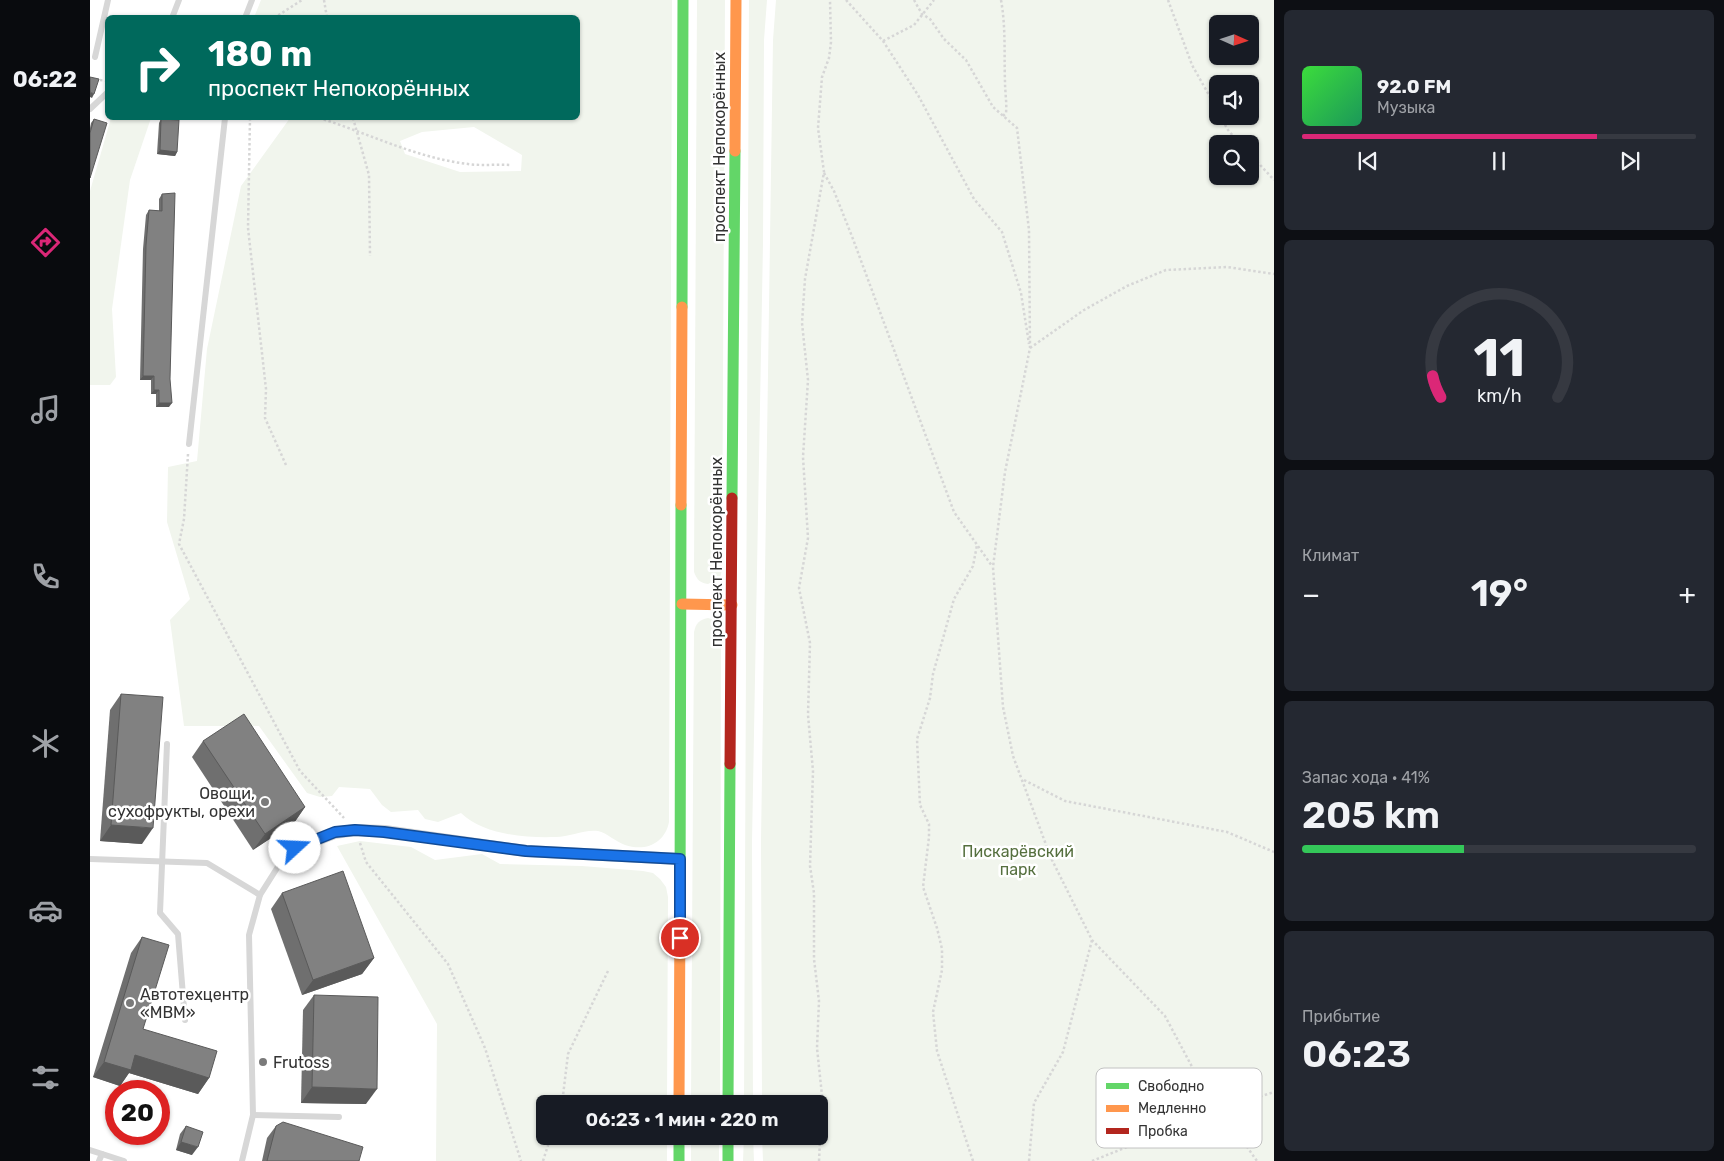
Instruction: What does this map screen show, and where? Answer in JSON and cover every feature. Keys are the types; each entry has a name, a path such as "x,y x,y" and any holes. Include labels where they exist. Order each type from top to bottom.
{"main road":[{"path":"679,1095 683,0"},
{"name":"проспект Непокорённых","path":"728,1095 736,0"},
{"path":"682,604 732,605"},
{"path":"679,1145 679,1161"},
{"path":"728,1145 728,1161"}],"street":[{"path":"317,840 335,832 355,830 384,832 526,851 680,859"}],"lane":[{"path":"95,57 108,0"},
{"path":"173,15 179,0"},
{"path":"246,15 252,0"},
{"path":"90,109 105,95"},
{"path":"189,444 225,120"},
{"path":"167,744 160,913 178,934 185,1020"},
{"path":"242,1161 254,1115 249,935 260,895 278,865 295,848 317,840"},
{"path":"90,859 207,863 260,895"},
{"path":"254,1115 339,1117"},
{"path":"90,1150 124,1161"},
{"path":"99,1161 102,1154"}],"path":[{"path":"279,15 302,0"},
{"path":"324,0 326,15"},
{"path":"819,1161 820,1140 825,1124 817,1048 819,1001 814,959 814,893 810,866 813,771 808,715 810,643 799,588 808,538 803,457 808,380 802,323 804,279 824,172 818,128 822,77 831,42 830,0"},
{"path":"846,0 883,41 918,95 966,179 974,199 1002,232 1021,292 1030,348"},
{"path":"914,0 922,14 930,19 944,39 966,60 988,100 1017,128 1029,230 1030,348 1005,472 993,567 1003,707 1013,756 1051,858 1092,940 1166,1016 1193,1068"},
{"path":"883,41 914,25 934,0"},
{"path":"1001,0 1006,39 1006,113 1003,116"},
{"path":"1168,0 1192,65 1209,95"},
{"path":"90,79 105,81"},
{"path":"250,120 248,228 266,389 265,418 286,466"},
{"path":"326,120 384,142 468,164 511,165"},
{"path":"354,120 369,175 370,256"},
{"path":"1259,164 1274,180"},
{"path":"824,172 850,231 954,512 993,567"},
{"path":"1030,348 1084,310 1126,286 1166,270 1227,267 1274,274"},
{"path":"184,518 189,444"},
{"path":"972,1161 937,1052 935,1038 934,1007 942,970 942,949 924,887 929,838 928,824 920,805 917,739 930,698 933,674 954,599 973,566 977,545"},
{"path":"1022,780 1065,801 1227,832 1274,852"},
{"path":"1029,1161 1034,1102 1063,1052 1092,940"},
{"path":"563,1095 568,1054 608,971"},
{"path":"1262,1096 1274,1092"},
{"path":"543,1161 548,1145"},
{"path":"1092,1161 1124,1148"},
{"path":"1248,1148 1257,1161"}],"green space":[{"path":"261,0 672,0 669,822 663,835 653,844 633,847 622,844 598,831 556,837 518,836 493,831 470,820 461,813 438,822 425,819 418,810 391,812 382,805 370,789 339,787 332,796 320,797 307,793 259,726 184,726 170,620 190,599 167,522 168,467 197,461 207,349 241,186 289,120 580,120 580,15 255,15","holes":["474,127 522,155 521,171 460,172 405,154 400,141 422,132"]},
{"path":"697,0 725,0 722,570 720,578 708,584 699,581 694,572"},
{"path":"749,0 767,0 764,40 763,243 752,842 753,1095 744,1095"},
{"name":"Пискарёвский парк","path":"776,0 1274,0 1274,1161 763,1161 762,1145 828,1145 828,1095 762,1095 761,841 773,40"},
{"path":"110,120 150,120 130,180 112,309 116,377 110,385 90,385 90,191"},
{"path":"708,618 715,620 721,633 720,1095 691,1095 694,632 698,622"},
{"path":"360,841 411,847 435,860 482,854 500,864 582,866 643,871 653,873 660,879 666,887 668,897 667,1095 536,1095 536,1145 667,1145 667,1161 436,1161 437,1024 337,846"},
{"path":"691,1145 719,1145 719,1161 691,1161"},
{"path":"744,1145 753,1145 754,1161 743,1161"}],"building":[{"path":"90,77 99,79 94,94 90,92"},
{"path":"94,119 107,123 90,178 90,133"},
{"path":"161,120 179,120 177,152 160,150"},
{"path":"175,193 170,379 172,403 159,403 159,390 154,390 154,376 143,376 146,245 149,210 162,211 162,194"},
{"path":"121,694 163,697 153,828 111,825"},
{"path":"244,714 305,807 265,834 203,741"},
{"path":"343,871 374,958 313,980 282,893"},
{"path":"142,937 169,945 143,1029 217,1051 209,1078 135,1055 131,1070 104,1062"},
{"path":"314,995 378,997 377,1089 312,1087"},
{"path":"283,1122 363,1147 359,1161 267,1161 276,1126"},
{"path":"186,1126 203,1132 198,1147 181,1142"}],"traffic: fast":[{"path":"682,307 683,0"},
{"path":"732,498 735,151"},
{"path":"680,912 681,505"},
{"path":"728,1095 730,764"},
{"path":"679,1145 679,1161"},
{"path":"728,1145 728,1161"}],"traffic: slow":[{"path":"735,151 736,0"},
{"path":"681,505 682,307"},
{"path":"682,604 732,605"},
{"path":"679,1095 680,912"}],"traffic: jam":[{"path":"730,764 732,498"}],"place":[{"name":"Овощи, сухофрукты, орехи","path":"265,802"},
{"name":"Автотехцентр «МВМ»","path":"130,1003"},
{"name":"Frutoss","path":"263,1062"}],"route":[{"path":"295,848 335,832 355,830 384,832 526,851 680,859 680,938"}]}
